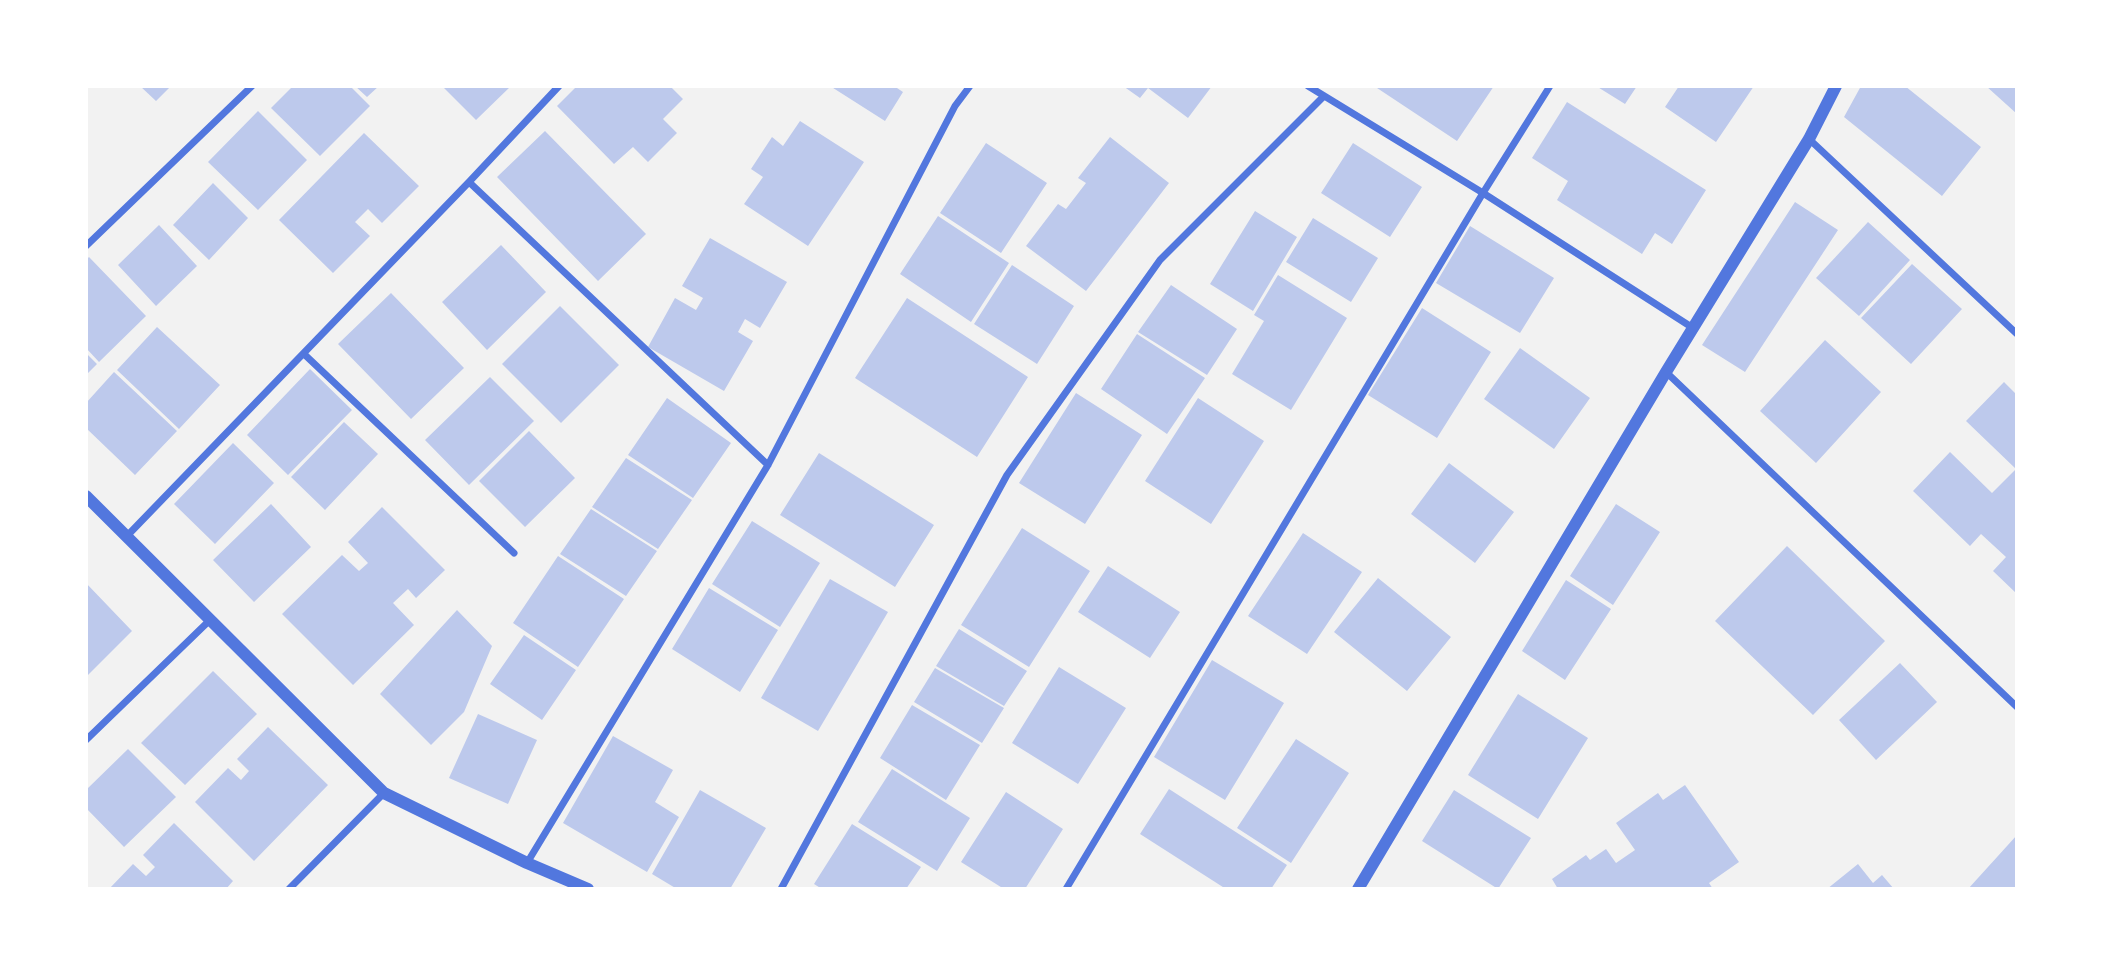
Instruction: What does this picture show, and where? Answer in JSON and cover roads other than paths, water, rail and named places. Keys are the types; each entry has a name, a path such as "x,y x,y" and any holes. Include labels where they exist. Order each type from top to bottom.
{"street":[{"path":"86,246 252,86"},
{"path":"125,538 559,86"},
{"path":"527,863 768,466 955,106 970,86"},
{"path":"1308,86 1483,193 1693,328"},
{"path":"1066,889 1483,193 1550,86"},
{"path":"1358,889 1666,372 1809,139 1836,86"},
{"path":"781,889 1007,475 1160,260 1323,97"},
{"path":"1809,139 2017,334"},
{"path":"469,182 768,466"},
{"path":"304,354 514,552"},
{"path":"1666,372 2017,707"},
{"path":"86,496 125,538 211,619 384,793 527,863 589,889"},
{"path":"86,740 211,619"},
{"path":"289,889 384,793"}]}
